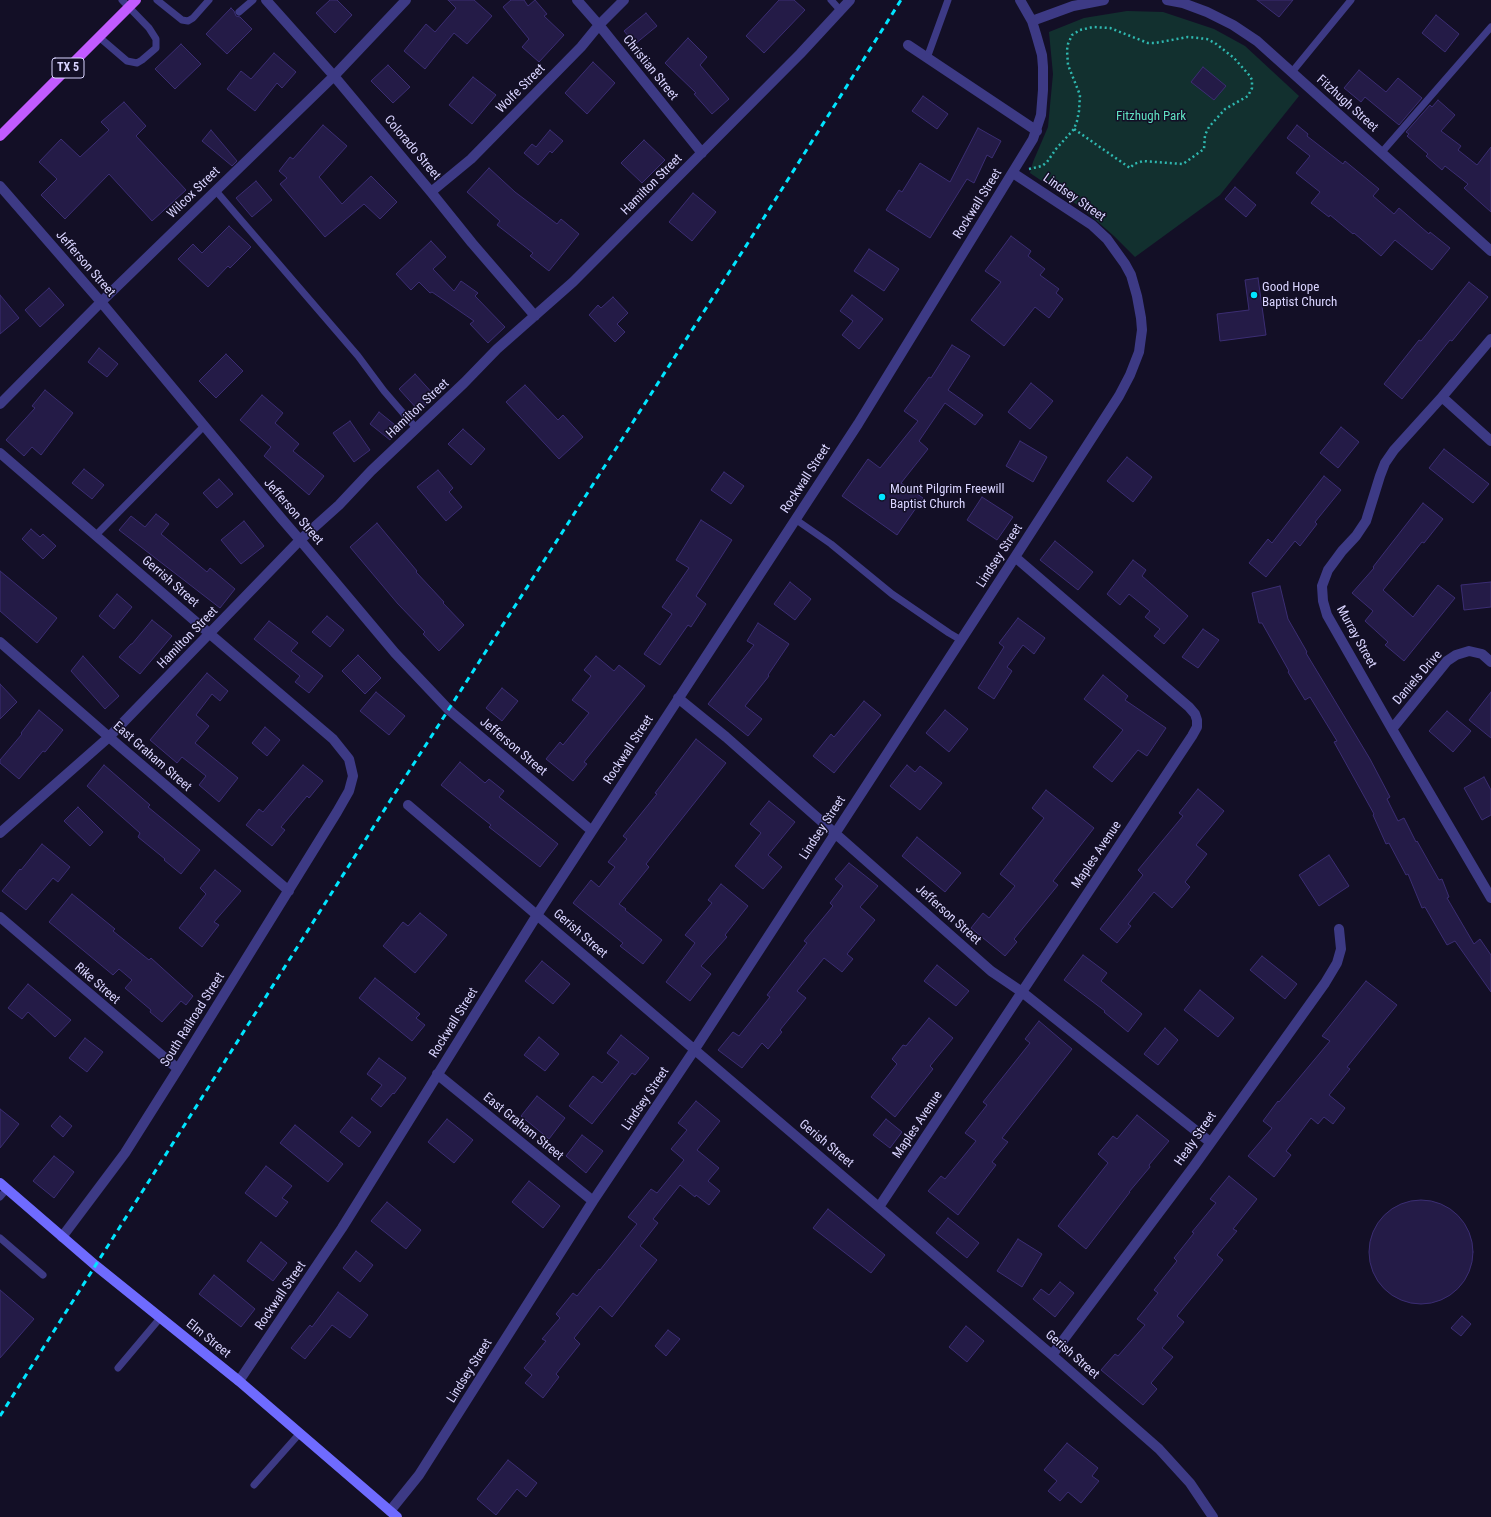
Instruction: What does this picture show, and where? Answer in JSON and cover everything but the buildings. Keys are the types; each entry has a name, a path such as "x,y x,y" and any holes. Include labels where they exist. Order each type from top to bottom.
{"main road":[{"name":"TX 5","path":"0,136 99,37 126,4 136,0"},
{"name":"Elm Street","path":"3,1186 240,1381 394,1514"}],"street":[{"name":"Colorado Street","path":"266,0 334,76 432,192 472,243 535,316"},
{"name":"Wilcox Street","path":"0,404 101,302 334,76 406,0"},
{"name":"Christian Street","path":"577,0 599,25 702,153"},
{"name":"Wolfe Street","path":"432,192 471,159 581,47 599,25 624,0"},
{"name":"Hamilton Street","path":"0,833 109,737 300,540 339,505 370,471 464,383 497,349 573,282 800,54 850,0"},
{"name":"Rockwall Street","path":"240,1381 342,1228 537,915 858,424 1013,173 1037,131 1042,104 1043,67 1039,44 1032,21 1020,0"},
{"path":"1032,21 1073,6 1104,0"},
{"name":"Fitzhugh Street","path":"1167,0 1207,12 1233,25 1257,41 1491,251"},
{"path":"908,45 1037,131"},
{"name":"Lindsey Street","path":"394,1514 593,1201 836,832 1124,386 1138,352 1142,330 1140,306 1131,275 1119,254 1107,239 1084,219 1013,173"},
{"name":"Jefferson Street","path":"0,186 101,302 280,518 395,653 449,710 592,831"},
{"name":"Murray Street","path":"1491,340 1394,450 1385,463 1366,521 1356,536 1342,551 1328,570 1322,586 1323,601 1327,615 1491,898"},
{"path":"1442,397 1491,440"},
{"name":"Gerrish Street","path":"0,453 333,739 349,759 353,776 349,791 337,812"},
{"name":"Maples Avenue","path":"879,1207 1192,736 1196,727 1197,720 1195,714 1189,707 1015,557"},
{"name":"East Graham Street","path":"0,642 289,891"},
{"name":"Daniels Drive","path":"1392,729 1447,661 1456,655 1469,651 1482,654 1491,662"},
{"name":"Jefferson Street","path":"678,698 836,832 991,971 1022,992 1210,1142"},
{"name":"Gerish Street","path":"408,805 1052,1355 1159,1449 1190,1483 1213,1517"},
{"name":"South Railroad Street","path":"62,1236 125,1153 337,812"},
{"name":"Rike Street","path":"0,917 178,1069"},
{"name":"Healy Street","path":"1052,1355 1194,1166 1325,983 1337,963 1341,949 1339,929"},
{"name":"East Graham Street","path":"437,1074 593,1201"}],"lane":[{"path":"157,0 182,20 188,21 193,18 209,0"},
{"path":"239,12 253,0"},
{"path":"831,0 840,10"},
{"path":"927,58 948,0"},
{"path":"1292,72 1351,0"},
{"path":"99,37 127,61 137,63 156,48 156,38 149,28 126,4"},
{"path":"1382,152 1491,27"},
{"path":"216,191 358,356 384,391 416,428"},
{"path":"96,535 204,426"},
{"path":"795,519 831,544 898,598 961,640"},
{"path":"0,1197 3,1186"},
{"path":"0,1238 43,1275"},
{"path":"118,1368 161,1317"},
{"path":"254,1486 300,1432"}],"path":[{"path":"1013,173 1045,164 1074,129 1079,111 1080,95 1068,65 1068,44 1072,34 1086,28 1110,28 1148,43 1188,37 1207,39 1215,43 1234,58 1252,80 1252,88 1248,96 1225,109 1209,127 1204,149 1182,164 1143,161 1134,164 1130,168 1074,129"}],"green space":[{"name":"Fitzhugh Park","path":"1127,11 1163,12 1214,29 1245,46 1299,96 1220,195 1135,257 1082,208 1030,173 1033,162 1048,127 1053,74 1049,32 1084,18"}],"railway":[{"path":"0,1416 395,793 753,235 901,0"}],"place":[{"name":"Good Hope Baptist Church","path":"1254,295"},
{"name":"Mount Pilgrim Freewill Baptist Church","path":"882,497"}]}
